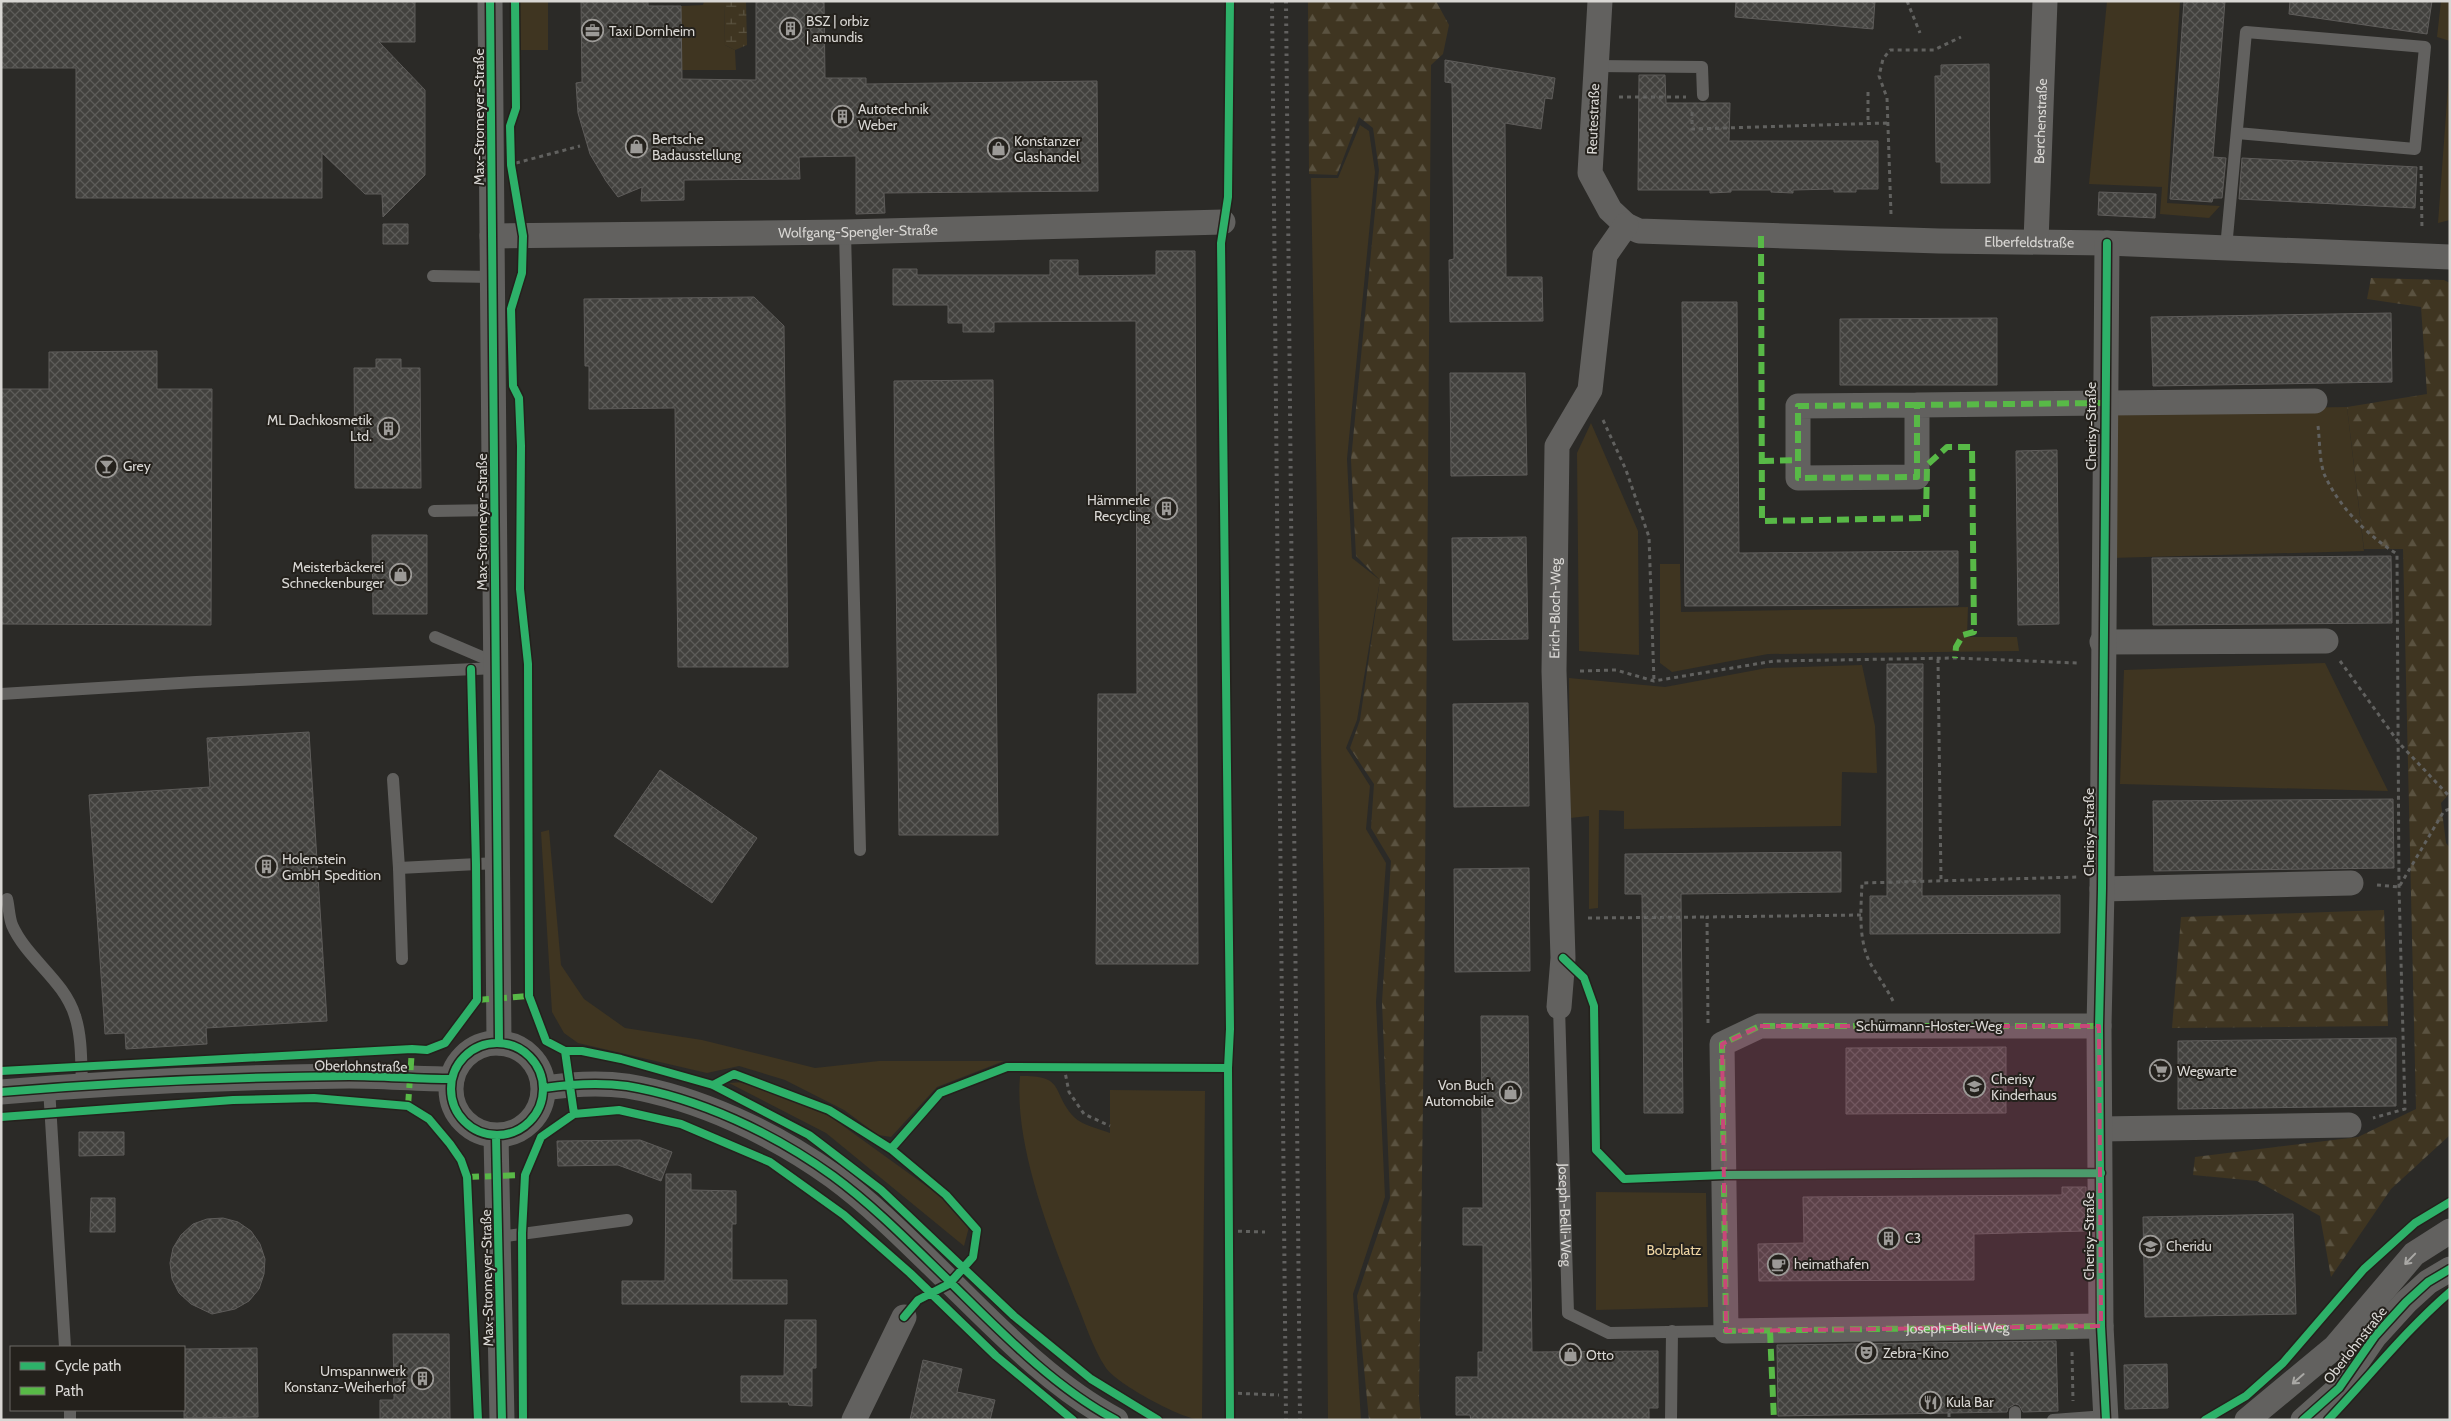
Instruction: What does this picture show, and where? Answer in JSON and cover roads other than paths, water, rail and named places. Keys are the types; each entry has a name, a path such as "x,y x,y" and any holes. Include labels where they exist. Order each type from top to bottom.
{"street":[{"name":"Max-Stromeyer-Straße","path":"490,1 498,1043"},
{"name":"Reutestraße","path":"1600,1 1590,173 1610,210 1626,225"},
{"name":"Berchenstraße","path":"2036,241 2044,1"},
{"name":"Wolfgang-Spengler-Straße","path":"492,236 845,232 1223,222"},
{"name":"Elberfeldstraße","path":"1626,225 1639,230 1892,239 2106,243 2446,257"},
{"name":"Erich-Bloch-Weg","path":"1559,1007 1563,958 1554,671 1556,446 1590,390 1605,255 1626,225"},
{"name":"Cherisy-Straße","path":"2106,243 2101,883 2098,1026 2101,1129 2101,1326 2106,1418"},
{"name":"Cherisy-Straße","path":"2104,403 2315,401"},
{"path":"1917,405 1917,477 1798,478 1798,406 2104,403"},
{"path":"2102,653 2326,641"},
{"name":"Cherisy-Straße","path":"2101,883 2351,882"},
{"name":"Schürmann-Hoster-Weg","path":"1726,1331 1722,1044 1760,1026 2098,1026"},
{"path":"498,1043 516,1047 530,1056 540,1071 544,1088 538,1112 530,1122 508,1134 496,1136 482,1133 470,1127 461,1118 454,1106 451,1093 452,1079 464,1056 474,1048 498,1043"},
{"name":"Oberlohnstraße","path":"1,1092 82,1085 342,1076 452,1079"},
{"path":"544,1088 579,1084 625,1086 676,1096 727,1116 783,1145 833,1176 926,1258 1030,1360 1102,1413 1116,1420"},
{"path":"2101,1129 2349,1125"},
{"name":"Max-Stromeyer-Straße","path":"496,1136 502,1420"},
{"name":"Oberlohnstraße","path":"2247,1420 2335,1347 2414,1254 2450,1231"},
{"name":"Oberlohnstraße","path":"2303,1420 2339,1388 2375,1336 2406,1302 2428,1282 2450,1269"},
{"path":"854,1420 904,1317"},
{"name":"Joseph-Belli-Weg","path":"1726,1331 2101,1326"}],"lane":[{"path":"2226,248 2246,32 2424,47 2415,149 2237,134"},
{"path":"1595,66 1702,67 1697,96"},
{"path":"845,232 860,850"},
{"path":"433,276 493,277"},
{"path":"434,511 494,510"},
{"path":"434,637 496,665"},
{"path":"1,694 496,665"},
{"path":"393,779 399,868 402,959"},
{"path":"399,868 497,863"},
{"path":"7,898 12,924 27,950 65,995 75,1016 80,1046 82,1085"},
{"name":"Joseph-Belli-Weg","path":"1559,1007 1568,1313 1609,1333 1726,1331"},
{"path":"49,1088 66,1346"},
{"path":"498,1237 628,1220"},
{"path":"1671,1420 1672,1331"},
{"path":"2053,1420 2106,1418"}],"railway":[{"path":"1272,1 1286,1420"},
{"path":"1286,1 1300,1420"}],"place":[{"name":"BSZ | orbiz | amundis","path":"790,29"},
{"name":"Taxi Dornheim","path":"593,31"},
{"name":"Autotechnik Weber","path":"842,117"},
{"name":"Bertsche Badausstellung","path":"636,147"},
{"name":"Konstanzer Glashandel","path":"998,149"},
{"name":"ML Dachkosmetik Ltd.","path":"388,428"},
{"name":"Grey","path":"107,466"},
{"name":"Hämmerle Recycling","path":"1166,508"},
{"name":"Meisterbäckerei Schneckenburger","path":"400,575"},
{"name":"Holenstein GmbH Spedition","path":"266,867"},
{"name":"Wegwarte","path":"2161,1071"},
{"name":"Cherisy Kinderhaus","path":"1975,1087"},
{"name":"Von Buch Automobile","path":"1510,1093"},
{"name":"C3","path":"1889,1238"},
{"name":"Cheridu","path":"2150,1246"},
{"name":"heimathafen","path":"1778,1264"},
{"name":"Zebra-Kino","path":"1867,1353"},
{"name":"Otto","path":"1570,1355"},
{"name":"Umspannwerk Konstanz-Weiherhof","path":"422,1379"},
{"name":"Kula Bar","path":"1930,1402"}],"park label":[{"name":"Bolzplatz","path":"1674,1250"}]}
